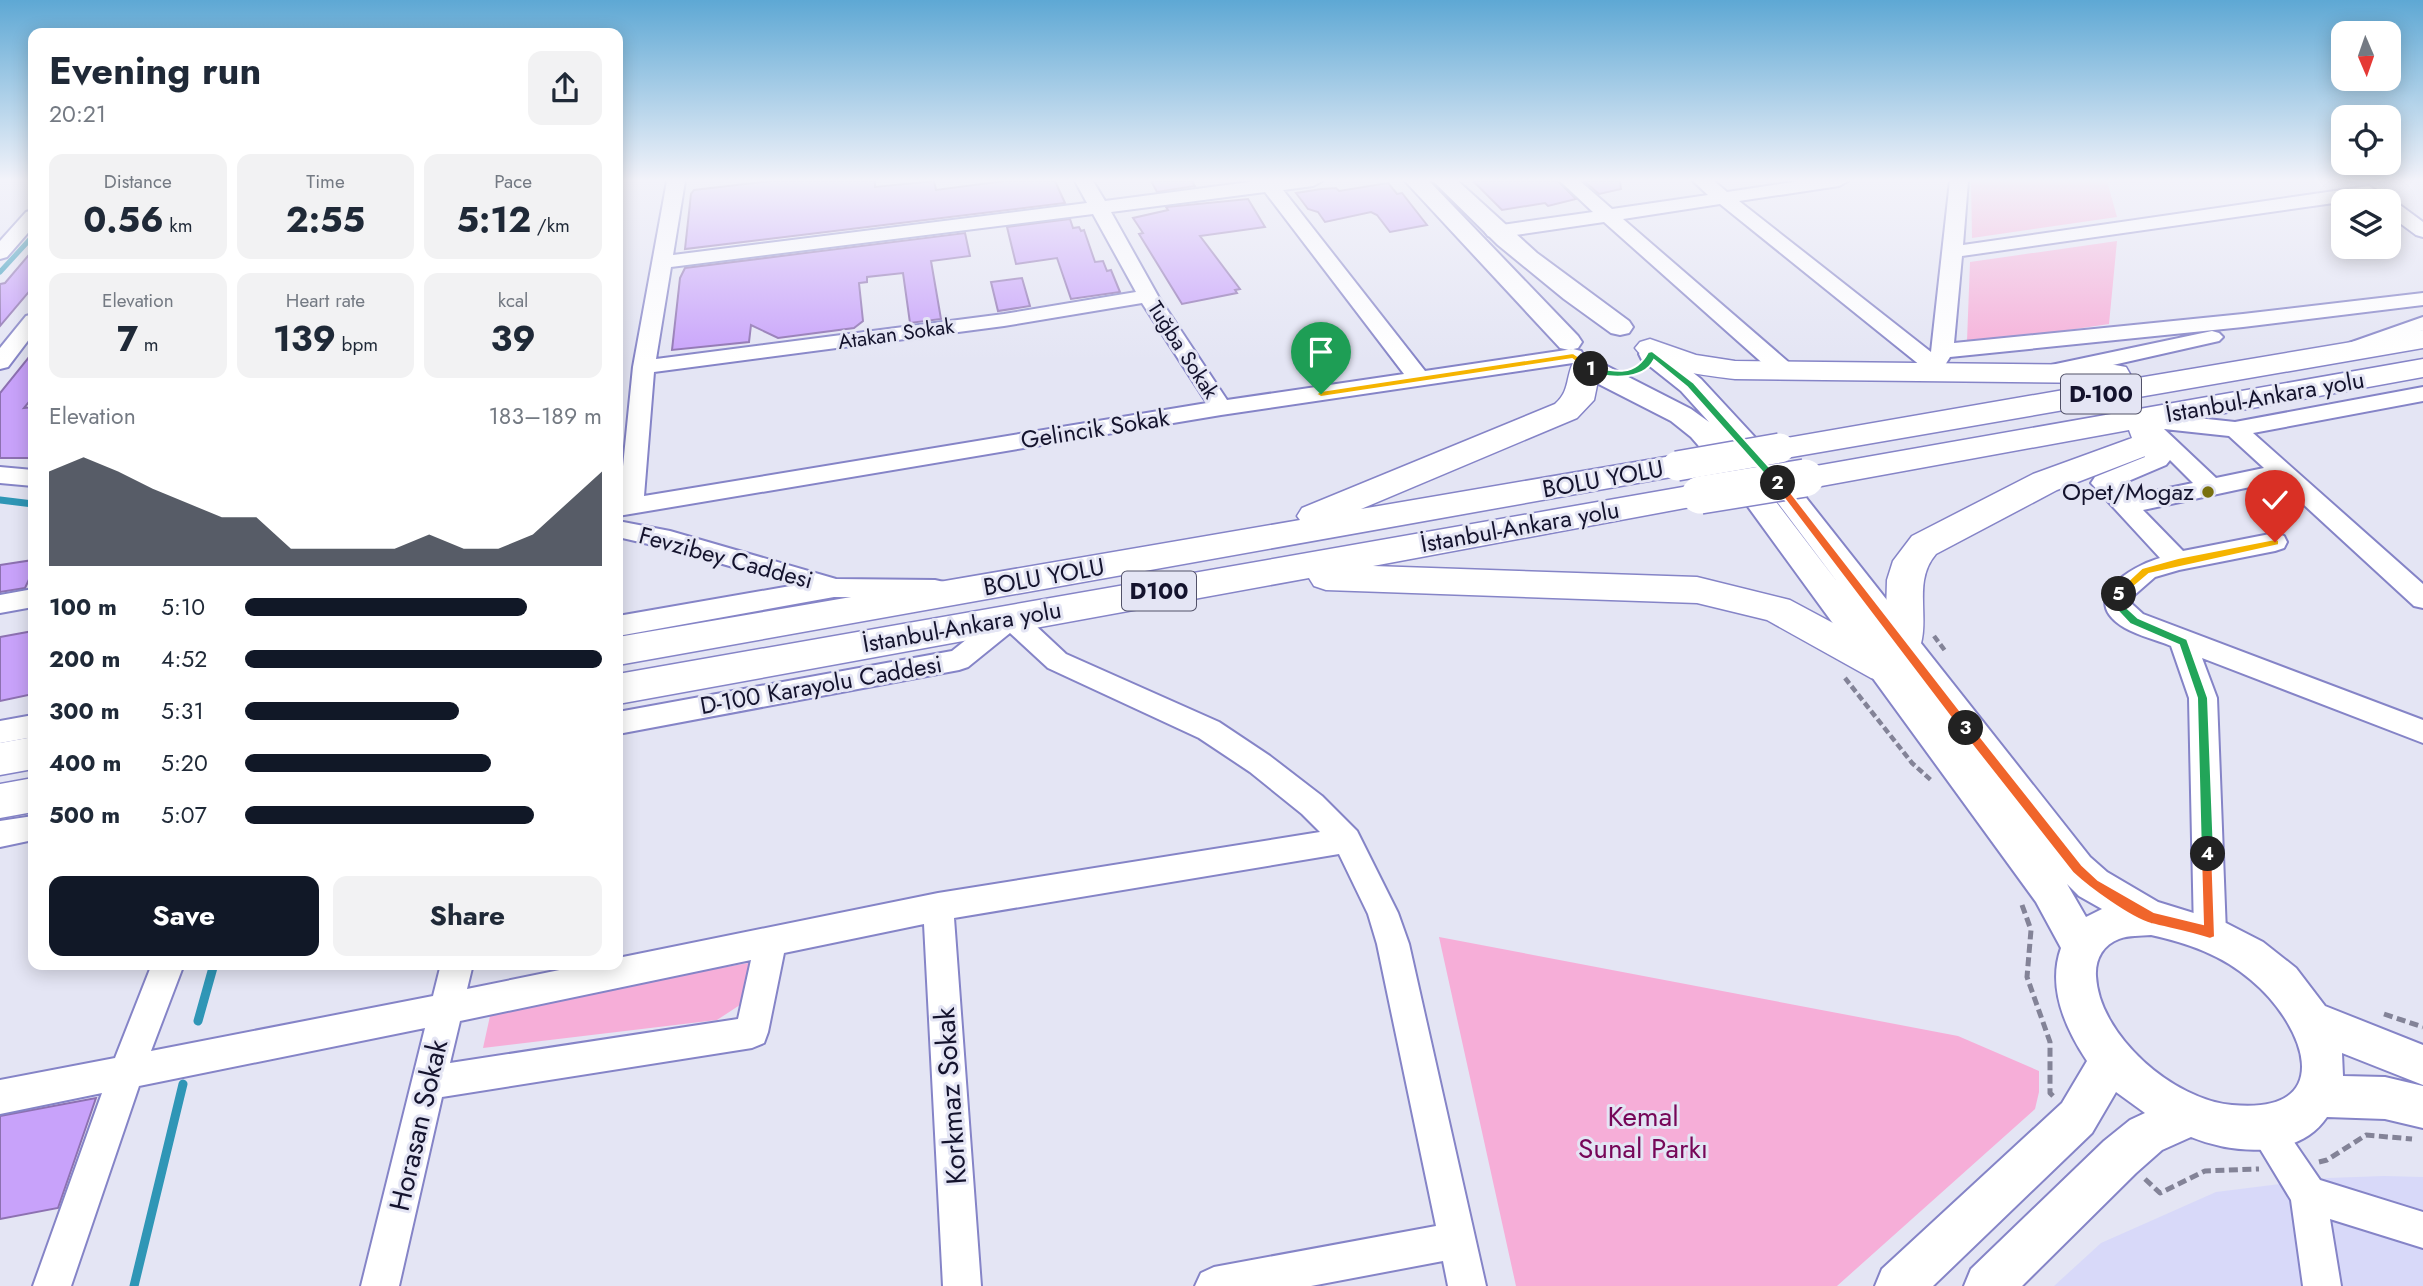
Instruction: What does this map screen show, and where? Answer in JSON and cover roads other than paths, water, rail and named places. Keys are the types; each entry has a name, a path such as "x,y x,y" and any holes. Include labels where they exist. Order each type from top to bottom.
{"highway":[{"name":"D-100","path":"1773,458 2423,339"},
{"path":"1651,351 1702,367 1785,371 1938,363 2042,374 2221,374"},
{"path":"1251,558 1566,411 1578,400 1580,358"},
{"name":"İstanbul-Ankara yolu","path":"623,688 1011,618 1251,558 2146,431 2423,368"},
{"path":"1251,558 1698,590 1777,609 1905,647 1905,580 1910,561 1924,545 2146,431"},
{"name":"BOLU YOLU","path":"623,650 975,589 1251,558 1677,466 1773,458"},
{"path":"0,759 28,754"},
{"path":"0,800 28,795"}],"main road":[{"path":"1474,241 1545,314 1580,358 1661,403 1701,430 1740,475 1905,647 2082,947"},
{"path":"1506,241 1579,300 1620,327 1643,338 1651,351 1773,458 1905,647 2077,869 2093,884 2151,918"},
{"path":"1545,314 1570,309 1579,300"},
{"path":"1580,358 1575,333 1602,324 1620,327"},
{"path":"1580,358 1612,374 1632,373 1647,365 1651,351"},
{"path":"2151,918 2180,923 2210,933 2234,945 2268,970 2296,998 2310,1020 2324,1061 2324,1079 2318,1096 2306,1112 2288,1123 2265,1129 2229,1127 2191,1115 2161,1100 2134,1080 2110,1057 2092,1033 2080,1009 2075,986 2076,965 2082,947 2094,934 2109,924 2129,919 2151,918"},
{"path":"2310,1020 2423,1065"},
{"path":"1899,1286 2077,1118 2098,1084 2110,1057"},
{"path":"2318,1096 2385,1098 2423,1107"},
{"path":"1988,1286 2146,1135 2191,1115"}],"street":[{"path":"624,507 644,367 666,241"},
{"path":"663,262 844,241"},
{"name":"Tuğba Sokak","path":"1117,241 1148,296 1221,408"},
{"path":"1312,241 1420,380"},
{"path":"1636,241 1785,371"},
{"path":"1780,241 1938,363 2205,323 2285,318 2423,299"},
{"path":"1938,363 1953,241"},
{"path":"1952,252 2028,241"},
{"name":"Atakan Sokak","path":"644,367 1004,320 1148,296"},
{"path":"2042,374 2224,335 2285,318"},
{"path":"2346,352 2423,323"},
{"path":"0,362 28,326"},
{"name":"Gelincik Sokak","path":"624,507 1221,408 1580,358"},
{"path":"2146,431 2235,429 2423,394"},
{"path":"2235,429 2423,599"},
{"path":"2146,431 2211,487"},
{"path":"2146,431 2158,460 2103,483 2178,561"},
{"path":"2124,506 2284,472"},
{"path":"0,475 28,478"},
{"name":"Fevzibey Caddesi","path":"623,529 670,540 834,588"},
{"path":"2275,542 2178,561 2146,571 2118,595 2119,607 2134,621 2183,642 2423,732"},
{"path":"623,625 834,588 975,589"},
{"path":"0,604 28,599"},
{"path":"1011,618 1057,661 1209,730 1260,764 1312,805 1347,840 1383,912 1393,944 1456,1240 1468,1284"},
{"name":"D-100 Karayolu Caddesi","path":"623,722 959,660 1011,618"},
{"path":"2183,642 2203,698 2210,933"},
{"path":"0,732 28,727"},
{"path":"0,834 28,829"},
{"path":"0,1097 938,907 1347,840"},
{"name":"Korkmaz Sokak","path":"938,907 962,1286"},
{"path":"427,1083 752,1032 769,943"},
{"path":"52,1286 127,1071 166,970"},
{"name":"Horasan Sokak","path":"380,1286 455,970"},
{"path":"2265,1129 2308,1194 2322,1286"},
{"path":"2308,1194 2423,1230"},
{"path":"1214,1286 1456,1240"}],"waterway":[{"path":"0,272 28,241"},
{"path":"0,500 28,503"},
{"path":"198,1021 212,970"},
{"path":"134,1286 183,1084"}],"place":[{"name":"Opet/Mogaz","path":"2208,492"}],"park label":[{"name":"Kemal Sunal Parkı","path":"1643,1132"}]}
